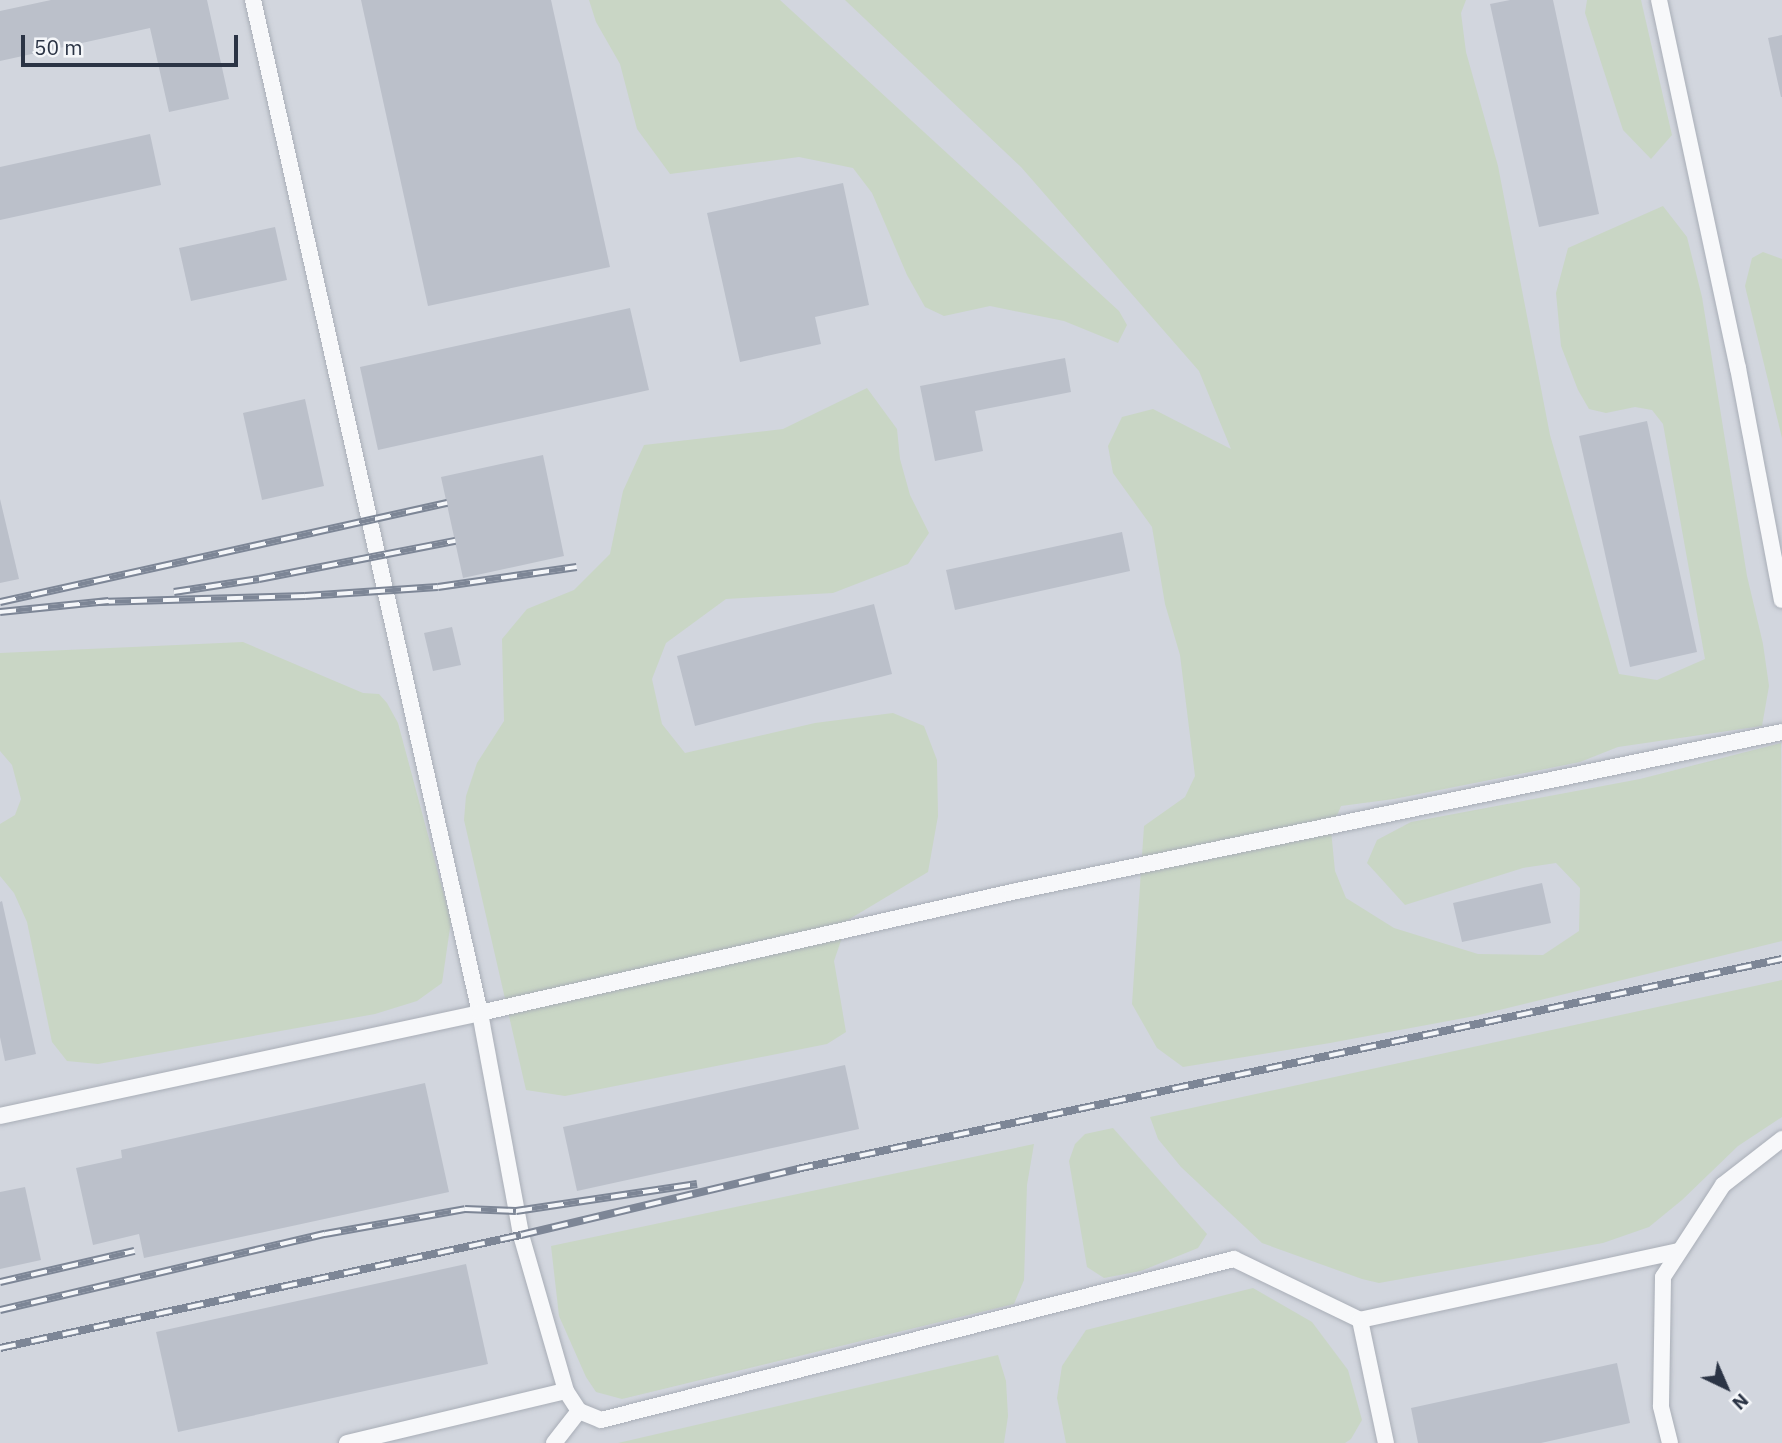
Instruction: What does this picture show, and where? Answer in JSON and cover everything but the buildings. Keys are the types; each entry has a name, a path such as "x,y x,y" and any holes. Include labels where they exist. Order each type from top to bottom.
{"lane":[{"path":"253,0 480,1013 521,1236 566,1391 579,1411 601,1420 1234,1259 1360,1320 1679,1251"},
{"path":"1659,0 1738,369 1782,600"},
{"path":"0,1116 480,1013 1012,892 1782,732"},
{"path":"1670,1443 1661,1406 1663,1277 1723,1185 1782,1139"},
{"path":"1360,1320 1386,1443"},
{"path":"347,1443 566,1391"},
{"path":"554,1443 579,1411"}],"shaded area":[{"path":"0,0 1782,0 1782,1443 0,1443"}],"green space":[{"path":"589,0 780,0 1119,311 1127,325 1118,343 1064,321 990,306 944,316 925,307 907,275 872,193 853,168 799,157 670,174 637,129 620,64 596,22"},
{"path":"845,0 1466,0 1461,13 1466,52 1498,166 1550,435 1619,674 1657,680 1705,659 1663,424 1652,410 1635,407 1606,413 1589,409 1578,390 1561,346 1556,293 1568,248 1663,206 1687,237 1702,297 1747,576 1763,644 1769,686 1762,726 1618,747 1580,762 1394,799 1341,806 1331,830 1335,871 1346,898 1394,928 1478,954 1543,955 1579,931 1580,888 1556,863 1523,868 1405,905 1367,863 1377,840 1411,822 1640,779 1781,743 1782,941 1475,1016 1330,1043 1183,1067 1157,1048 1132,1004 1144,826 1185,797 1195,776 1180,655 1165,604 1152,527 1113,473 1108,446 1122,417 1153,409 1231,449 1199,371 1021,167"},
{"path":"1587,0 1641,0 1672,135 1651,159 1623,130 1585,13"},
{"path":"1763,252 1782,259 1782,438 1745,286 1752,258"},
{"path":"867,388 897,429 900,459 910,495 929,533 908,564 833,593 726,599 666,643 652,679 662,724 685,753 815,723 893,713 924,726 937,760 938,816 928,872 848,920 834,961 846,1032 827,1044 565,1096 526,1090 464,820 466,796 477,763 504,721 502,639 527,609 574,590 610,554 623,491 644,445 783,429"},
{"path":"243,642 363,693 379,694 387,703 398,723 451,921 442,983 417,1001 375,1014 98,1064 67,1061 52,1042 27,922 14,893 0,876 0,824 15,815 21,799 12,765 0,751 0,653"},
{"path":"1782,980 1782,1117 1738,1146 1682,1200 1649,1227 1603,1243 1379,1283 1362,1279 1262,1243 1181,1167 1158,1139 1150,1117"},
{"path":"1113,1128 1207,1234 1198,1248 1141,1271 1104,1278 1087,1267 1069,1161 1075,1144 1085,1134"},
{"path":"1034,1144 1027,1185 1024,1280 1014,1304 622,1399 596,1392 586,1377 559,1316 551,1246"},
{"path":"1253,1288 1312,1322 1348,1370 1362,1420 1351,1439 1345,1443 1066,1443 1057,1398 1062,1366 1086,1330"},
{"path":"998,1355 1006,1381 1008,1416 1004,1443 618,1443"}],"railway":[{"path":"0,602 447,503"},
{"path":"174,592 259,579 455,541"},
{"path":"99,602 305,596 438,587 577,567"},
{"path":"0,612 108,601"},
{"path":"0,1348 521,1235 797,1169 1782,959"},
{"path":"0,1310 325,1234 465,1209 516,1211 697,1184"},
{"path":"0,1282 134,1251"}]}
